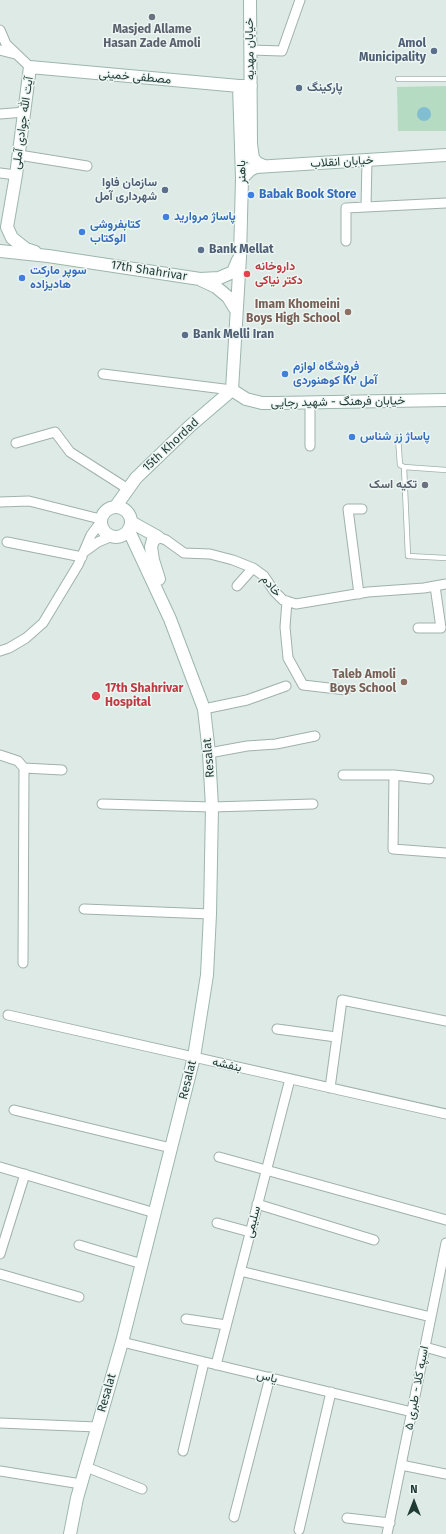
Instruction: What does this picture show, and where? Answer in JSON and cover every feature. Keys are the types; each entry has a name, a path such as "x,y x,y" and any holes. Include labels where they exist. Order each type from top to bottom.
{"main road":[{"name":"خیابان مهدیه","path":"245,86 250,50 250,0"},
{"name":"مصطفی خمینی","path":"30,67 245,86"},
{"name":"آیت الله جوادی آملی","path":"4,230 16,175 30,67"},
{"path":"245,86 253,158 257,163 264,166"},
{"name":"باهنر","path":"232,390 240,257 245,86"},
{"name":"خیابان انقلاب","path":"242,178 250,170 256,167 264,166 446,155"},
{"name":"17th Shahrivar","path":"4,230 26,249 48,256"},
{"name":"17th Shahrivar","path":"0,251 48,256 200,279 219,278 233,272 240,257"},
{"path":"200,279 216,286 228,297 236,311"},
{"name":"خیابان فرهنگ - شهید رجایی","path":"232,390 246,398 262,402 446,400"},
{"name":"15th Khordad","path":"116,506 136,478 190,426 232,390"},
{"path":"116,506 124,509 129,514 130,526 121,537 110,537 103,531 100,521 106,510 116,506"},
{"name":"خادم","path":"130,526 158,537"},
{"name":"Resalat","path":"70,1534 81,1484 122,1342 194,1057 207,975 212,807 209,753 204,709 170,619 130,526"},
{"name":"Resalat","path":"158,537 153,540 151,547 156,573 168,601 170,619"}],"street":[{"path":"250,50 282,51 300,0"},
{"name":"آیت الله جوادی آملی","path":"0,30 6,44 30,67"},
{"path":"0,50 16,54"},
{"path":"0,114 25,112"},
{"path":"19,156 87,166"},
{"path":"366,207 367,160"},
{"path":"0,173 16,175"},
{"path":"346,241 346,208 446,203"},
{"path":"102,374 232,390"},
{"path":"310,402 310,446"},
{"path":"16,443 55,432 70,452 128,489"},
{"path":"0,502 29,501 100,521 83,554 43,623 26,638 9,648 0,651"},
{"path":"359,594 348,509 362,509"},
{"path":"7,542 83,554 98,542 110,537"},
{"name":"خادم","path":"158,537 166,540 184,553 210,554 234,560 253,568 264,576 274,591 284,600 296,604 359,594 446,584"},
{"path":"237,586 253,568"},
{"path":"418,628 441,628 435,586"},
{"path":"288,601 285,627 288,658 303,685 346,690"},
{"path":"204,709 247,700 286,686"},
{"path":"209,753 247,746 276,744 315,736"},
{"path":"0,755 18,761 24,768 23,963"},
{"path":"24,768 62,770"},
{"path":"343,775 394,775 429,779"},
{"path":"394,775 393,849 446,853"},
{"path":"102,804 212,807 313,804"},
{"path":"84,909 210,914"},
{"path":"330,1088 342,1000 446,1021"},
{"name":"بنفشه","path":"8,1015 446,1114"},
{"path":"277,1029 336,1037"},
{"name":"سلیمی","path":"216,1365 290,1079"},
{"path":"14,1110 171,1148"},
{"path":"219,1157 446,1220"},
{"path":"0,1167 155,1213"},
{"path":"0,1254 25,1174"},
{"path":"257,1204 374,1240"},
{"path":"217,1224 250,1232"},
{"name":"اسپه کلا - طبری ۵","path":"387,1534 431,1317 442,1287 446,1243"},
{"path":"79,1244 142,1264"},
{"path":"240,1271 431,1317"},
{"path":"0,1274 79,1297"},
{"path":"186,1319 226,1325"},
{"name":"یاس","path":"122,1342 412,1412"},
{"path":"425,1347 446,1353"},
{"path":"183,1451 204,1362"},
{"path":"234,1517 270,1378"},
{"path":"299,1530 331,1392"},
{"path":"0,1423 97,1427"},
{"path":"401,1465 446,1474"},
{"path":"86,1467 142,1489"},
{"path":"0,1471 81,1484"},
{"path":"347,1518 390,1523"}],"lane":[{"path":"398,79 446,79"},
{"path":"398,438 400,465 404,467 446,470"},
{"path":"404,467 408,556 446,558"}],"green space":[{"path":"446,86 446,131 398,131 397,87"}],"water":[{"path":"421,107 427,107 431,111 431,117 427,121 421,121 417,117 417,111"}],"place":[{"name":"Masjed Allame Hasan Zade Amoli","path":"152,17"},
{"name":"Amol Municipality","path":"434,51"},
{"name":"پارکینگ","path":"299,88"},
{"name":"سازمان فاوا شهرداری آمل","path":"165,190"},
{"name":"Babak Book Store","path":"251,195"},
{"name":"پاساژ مروارید","path":"166,217"},
{"name":"کتابفروشی الوکتاب","path":"82,232"},
{"name":"Bank Mellat","path":"201,250"},
{"name":"داروخانه دکتر نیاکی","path":"247,274"},
{"name":"سوپر مارکت هادیزاده","path":"22,278"},
{"name":"Imam Khomeini Boys High School","path":"348,312"},
{"name":"Bank Melli Iran","path":"185,335"},
{"name":"فروشگاه لوازم کوهنوردی K۲ آمل","path":"285,374"},
{"name":"پاساژ زر شناس","path":"352,437"},
{"name":"تکیه اسک","path":"425,485"},
{"name":"Taleb Amoli Boys School","path":"404,682"},
{"name":"17th Shahrivar Hospital","path":"96,696"}]}
